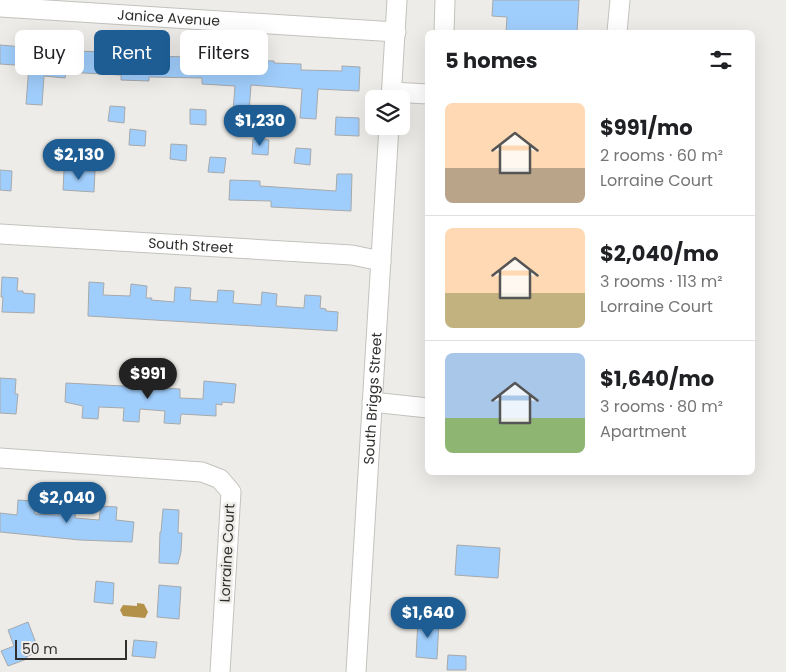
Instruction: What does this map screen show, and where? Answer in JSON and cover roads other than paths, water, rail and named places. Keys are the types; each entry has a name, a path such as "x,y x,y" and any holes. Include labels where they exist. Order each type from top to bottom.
{"street":[{"path":"391,90 397,0"},
{"path":"444,30 445,0"},
{"path":"617,30 620,0"},
{"name":"Janice Avenue","path":"0,7 396,32"},
{"path":"410,94 425,94"},
{"name":"South Briggs Street","path":"356,672 388,135"},
{"name":"South Street","path":"0,234 352,255 381,261"},
{"path":"372,402 425,408"},
{"name":"Lorraine Court","path":"0,458 202,472 220,479 231,492 220,672"}]}
